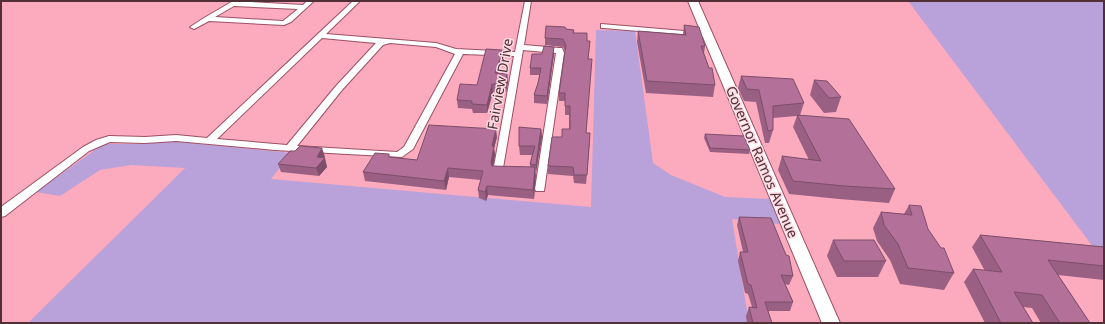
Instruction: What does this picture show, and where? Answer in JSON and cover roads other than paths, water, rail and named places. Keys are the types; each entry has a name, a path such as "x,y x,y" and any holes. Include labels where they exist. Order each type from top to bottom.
{"main road":[{"name":"Governor Ramos Avenue","path":"693,1 831,323"}],"street":[{"path":"206,19 284,23 289,21 311,1"},
{"path":"210,140 357,1"},
{"name":"Fairview Drive","path":"498,172 528,1"},
{"path":"194,27 235,3 303,7"},
{"path":"604,26 708,35"},
{"path":"321,36 436,45 442,46 447,50 460,52 559,50 560,53 540,189"},
{"path":"290,148 376,46 384,42"},
{"path":"1,213 86,149 99,142 109,140 176,138 395,155 404,153 408,149 460,52"}]}
